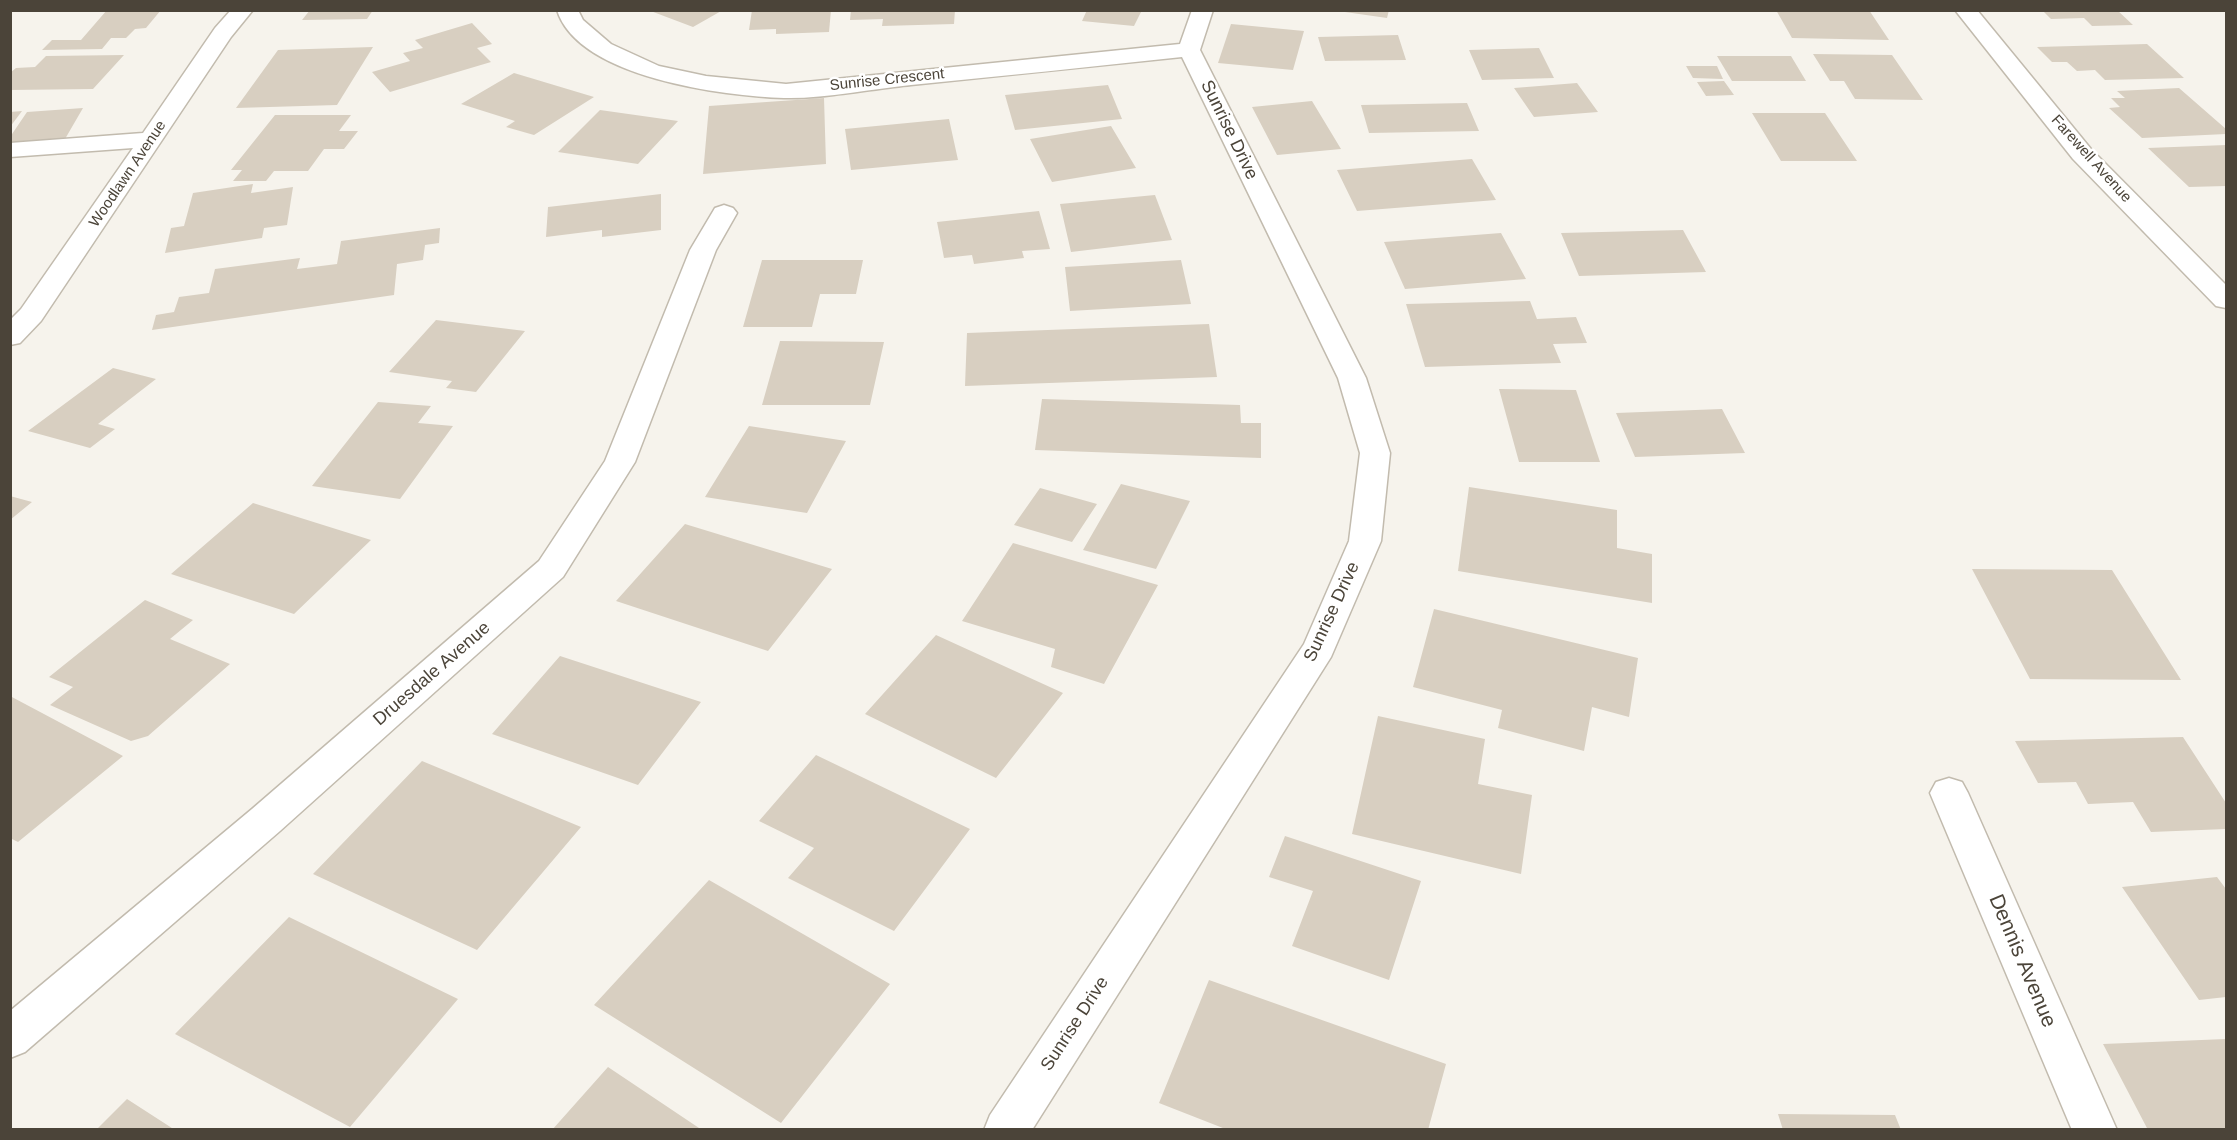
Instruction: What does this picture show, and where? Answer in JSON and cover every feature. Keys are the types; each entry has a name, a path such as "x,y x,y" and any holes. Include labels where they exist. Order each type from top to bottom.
{"street":[{"name":"Woodlawn Avenue","path":"10,337 21,316 152,139 223,33 243,10"},
{"name":"Sunrise Crescent","path":"567,10 568,17 591,40 621,60 670,75 727,86 786,91 1189,50"},
{"path":"1189,50 1203,10"},
{"name":"Farewell Avenue","path":"1965,10 2082,154 2226,300"},
{"name":"Sunrise Drive","path":"1006,1130 1319,648 1365,541 1375,453 1352,378 1189,50"},
{"path":"10,150 152,139"},
{"name":"Druesdale Avenue","path":"10,1038 266,820 551,569 620,462 703,250 724,213"},
{"name":"Dennis Avenue","path":"1949,793 2095,1130"}],"building":[{"path":"107,10 161,10 146,28 135,29 126,38 111,38 102,49 42,50 52,40 81,40"},
{"path":"310,10 373,10 367,19 302,20"},
{"path":"648,10 723,10 693,27"},
{"path":"752,10 831,10 829,32 776,34 776,29 749,30"},
{"path":"851,10 955,10 954,24 882,26 883,19 850,20"},
{"path":"1087,10 1142,10 1134,26 1082,21"},
{"path":"1331,10 1389,10 1387,18"},
{"path":"1776,10 1869,10 1889,40 1792,38"},
{"path":"2042,10 2117,10 2133,25 2092,26 2084,18 2051,19"},
{"path":"472,23 492,44 477,48 491,62 390,92 372,72 410,61 403,53 423,48 415,40"},
{"path":"1231,24 1304,31 1293,70 1218,63"},
{"path":"1398,35 1406,60 1325,61 1318,37"},
{"path":"2147,44 2184,78 2105,80 2095,70 2077,71 2067,62 2052,62 2037,47"},
{"path":"373,47 337,105 236,108 278,50"},
{"path":"1539,48 1554,78 1482,80 1469,50"},
{"path":"1813,54 1892,55 1923,100 1855,99 1844,81 1830,81"},
{"path":"124,55 93,89 10,90 10,73 16,68 35,67 46,56"},
{"path":"1717,56 1791,56 1806,81 1732,81"},
{"path":"1686,66 1717,66 1723,79 1693,78"},
{"path":"514,73 594,97 534,135 506,127 515,121 461,104"},
{"path":"1724,81 1734,95 1706,96 1697,82"},
{"path":"1577,83 1598,112 1534,117 1514,88"},
{"path":"1108,85 1122,119 1015,130 1005,95"},
{"path":"2179,88 2226,129 2226,134 2142,138 2109,108 2120,107 2111,98 2125,98 2117,91"},
{"path":"824,98 826,164 703,174 709,106"},
{"path":"1312,101 1341,149 1277,155 1252,107"},
{"path":"1467,103 1479,131 1369,133 1361,105"},
{"path":"83,108 65,139 10,143 10,137 27,112"},
{"path":"600,110 678,121 638,164 558,152"},
{"path":"22,111 10,127 10,112"},
{"path":"1752,113 1825,113 1857,161 1781,161"},
{"path":"275,115 351,115 339,131 358,131 344,149 324,149 308,171 274,171 266,181 233,181 242,170 231,170"},
{"path":"949,119 958,160 851,170 845,129"},
{"path":"1111,126 1136,168 1052,182 1030,139"},
{"path":"2226,145 2226,186 2189,187 2148,148"},
{"path":"1472,159 1496,200 1357,211 1337,170"},
{"path":"253,184 251,193 293,187 287,225 264,228 262,238 165,253 171,228 184,226 193,193"},
{"path":"661,194 661,230 602,237 602,230 546,237 548,207"},
{"path":"1155,195 1172,240 1071,252 1060,204"},
{"path":"1039,211 1050,249 1022,251 1024,258 974,264 972,255 944,258 937,222"},
{"path":"440,228 439,243 425,245 423,260 397,264 394,295 152,330 156,315 174,312 179,297 209,293 215,269 300,258 297,269 337,264 341,241"},
{"path":"1683,230 1706,272 1579,276 1561,233"},
{"path":"1501,233 1526,279 1405,289 1384,242"},
{"path":"762,260 863,260 856,294 820,294 812,327 743,327"},
{"path":"1181,260 1191,304 1070,311 1065,267"},
{"path":"1530,301 1537,319 1576,317 1587,343 1553,344 1561,363 1425,367 1406,304"},
{"path":"436,320 525,331 476,392 446,388 452,381 389,372"},
{"path":"1209,324 1217,377 965,386 967,333"},
{"path":"780,341 884,342 870,405 762,405"},
{"path":"113,368 156,379 98,424 115,429 90,448 28,431"},
{"path":"1499,389 1576,390 1600,462 1519,462"},
{"path":"1042,399 1240,405 1241,423 1261,423 1261,458 1035,450"},
{"path":"378,402 431,406 418,423 453,426 400,499 312,486"},
{"path":"1722,409 1745,453 1635,457 1616,413"},
{"path":"749,426 846,441 807,513 705,497"},
{"path":"1121,484 1190,501 1156,569 1083,550"},
{"path":"1469,487 1617,510 1617,548 1652,554 1652,603 1458,571"},
{"path":"1040,488 1097,504 1072,542 1014,525"},
{"path":"10,496 32,502 10,520"},
{"path":"253,503 371,540 294,614 171,574"},
{"path":"685,524 832,569 768,651 616,601"},
{"path":"1013,543 1158,585 1104,684 1051,667 1055,649 962,621"},
{"path":"1972,569 2112,570 2181,680 2030,679"},
{"path":"145,600 193,620 170,639 230,664 148,736 131,741 50,705 73,687 49,677"},
{"path":"1434,609 1638,658 1629,717 1592,707 1584,751 1498,728 1502,710 1413,687"},
{"path":"936,635 1063,693 996,778 865,714"},
{"path":"560,656 701,702 638,785 492,734"},
{"path":"10,696 123,756 18,842 10,838"},
{"path":"1378,716 1485,739 1478,784 1532,795 1521,874 1352,834"},
{"path":"2183,737 2226,803 2226,829 2151,832 2133,802 2088,804 2076,782 2038,783 2015,741"},
{"path":"816,755 970,829 894,931 788,878 814,848 759,821"},
{"path":"422,761 581,827 477,950 313,874"},
{"path":"1285,836 1421,881 1389,980 1292,946 1313,891 1269,877"},
{"path":"2217,877 2226,889 2226,997 2199,1000 2122,887"},
{"path":"709,880 890,984 781,1123 594,1005"},
{"path":"289,917 458,999 350,1127 175,1034"},
{"path":"1209,980 1446,1064 1428,1130 1228,1130 1159,1103"},
{"path":"2226,1039 2226,1130 2148,1130 2103,1044"},
{"path":"608,1067 702,1130 552,1130"},
{"path":"127,1099 175,1130 96,1130"},
{"path":"1778,1114 1895,1115 1901,1130 1783,1130"}]}
